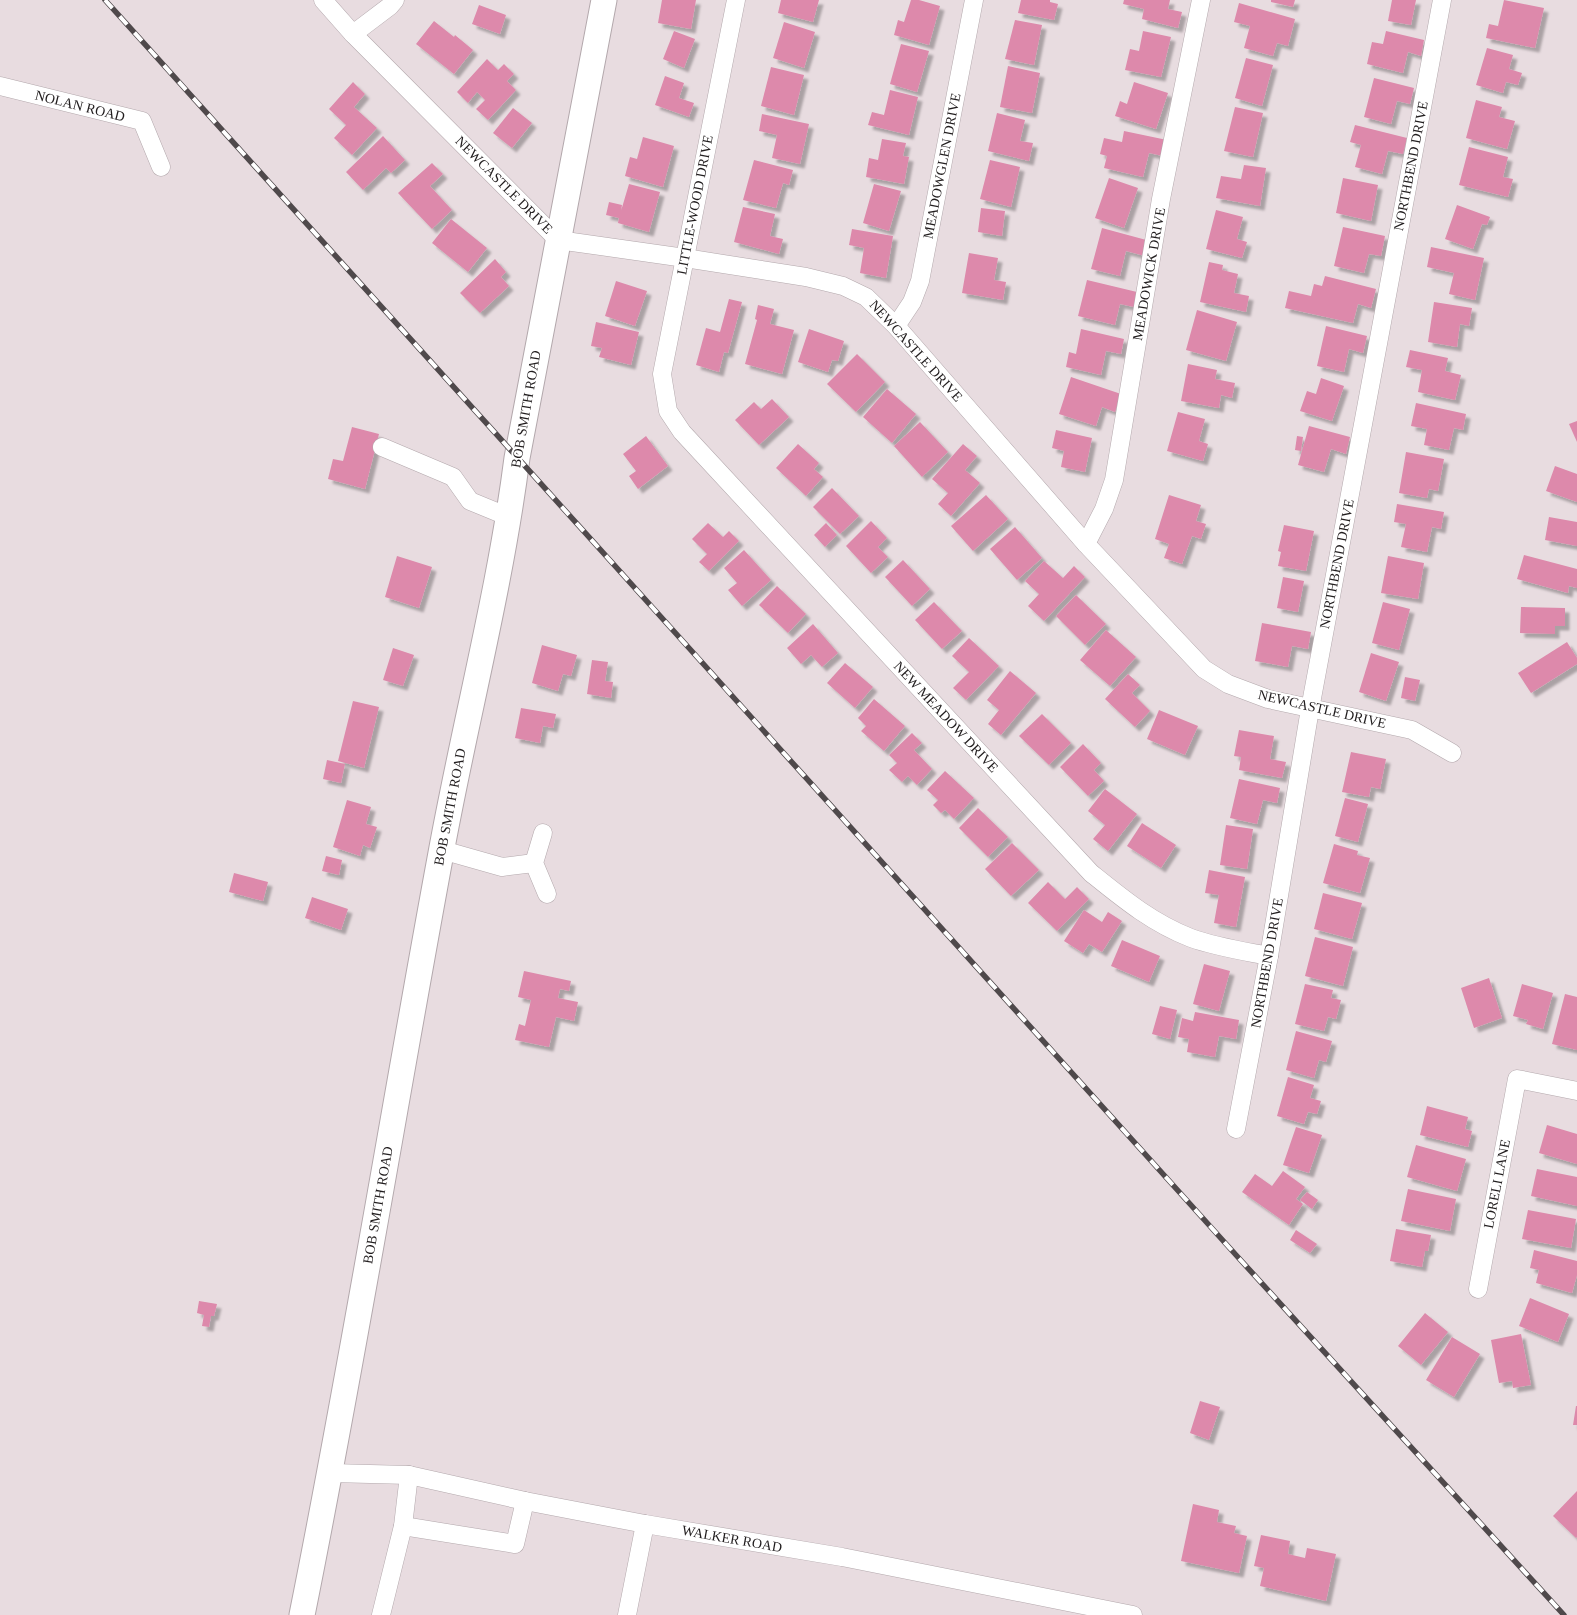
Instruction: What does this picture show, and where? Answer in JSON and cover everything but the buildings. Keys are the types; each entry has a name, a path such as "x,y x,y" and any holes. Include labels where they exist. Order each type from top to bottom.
{"street":[{"name":"NEWCASTLE DRIVE","path":"323,0 353,34 558,240 806,277 843,286 866,297 896,326 1086,544 1204,669 1228,684 1268,699 1412,730 1452,753"},
{"path":"353,34 390,6 395,0"},
{"name":"BOB SMITH ROAD","path":"302,1615 331,1473 442,850 509,517 517,458 604,0"},
{"name":"LITTLE-WOOD DRIVE","path":"668,411 662,374 736,0"},
{"name":"MEADOWGLEN DRIVE","path":"896,326 912,302 920,281 974,0"},
{"name":"MEADOWICK DRIVE","path":"1086,544 1104,509 1114,480 1161,200 1201,0"},
{"name":"NORTHBEND DRIVE","path":"1236,1129 1270,956 1310,709 1442,0"},
{"name":"NOLAN ROAD","path":"0,86 142,121 161,167"},
{"name":"NEW MEADOW DRIVE","path":"668,411 682,432 1091,873 1134,908 1183,934 1227,948 1270,956"},
{"path":"382,447 453,477 470,501 509,517"},
{"path":"543,833 534,863 547,894"},
{"path":"442,850 502,867 534,863"},
{"name":"LORELI LANE","path":"1478,1290 1517,1079 1577,1091"},
{"name":"WALKER ROAD","path":"331,1473 409,1475 525,1501 645,1524 842,1557 1123,1614"},
{"path":"381,1615 403,1526 409,1475"},
{"path":"403,1526 515,1544 525,1501"},
{"path":"626,1615 645,1524"}],"railway":[{"path":"105,0 1236,1255 1564,1615"}]}
